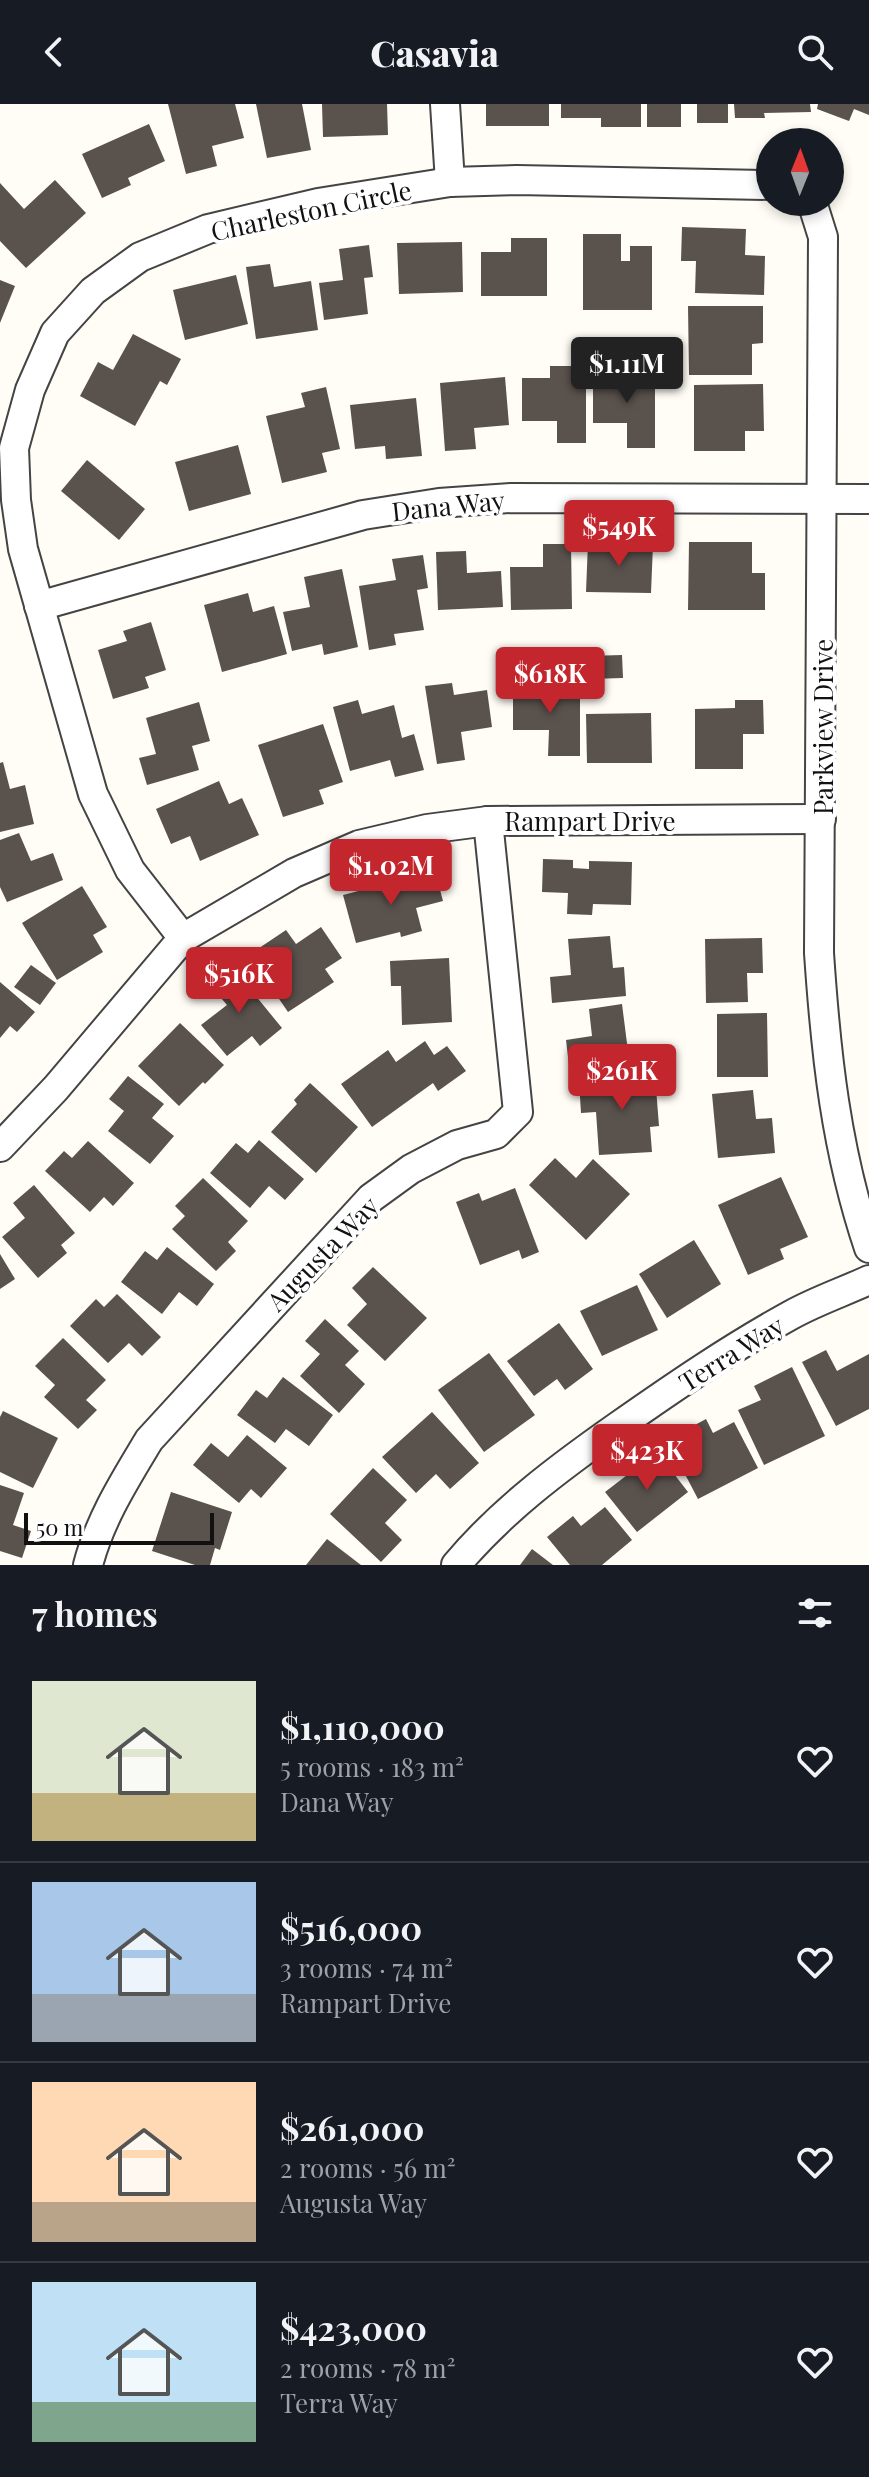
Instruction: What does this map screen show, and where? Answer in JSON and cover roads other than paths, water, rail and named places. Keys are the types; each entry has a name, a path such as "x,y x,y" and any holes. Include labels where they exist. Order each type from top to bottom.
{"street":[{"path":"445,104 450,182"},
{"name":"Charleston Circle","path":"183,938 130,870 93,794 23,549 16,500 14,448 30,390 55,333 93,291 140,257 208,229 318,203 450,182 756,185"},
{"name":"Parkview Drive","path":"816,216 823,237 819,953 825,1046 851,1196 869,1248"},
{"name":"Dana Way","path":"39,606 363,515 439,503 511,498 869,499"},
{"name":"Rampart Drive","path":"0,1147 56,1088 183,938 294,873 359,845 427,829 488,821 821,819"},
{"name":"Augusta Way","path":"88,1565 102,1525 149,1440 371,1198 411,1169 457,1145 496,1134 518,1112 488,821"},
{"name":"Terra Way","path":"456,1565 511,1509 584,1450 650,1404 724,1353 794,1313 869,1280"}]}
